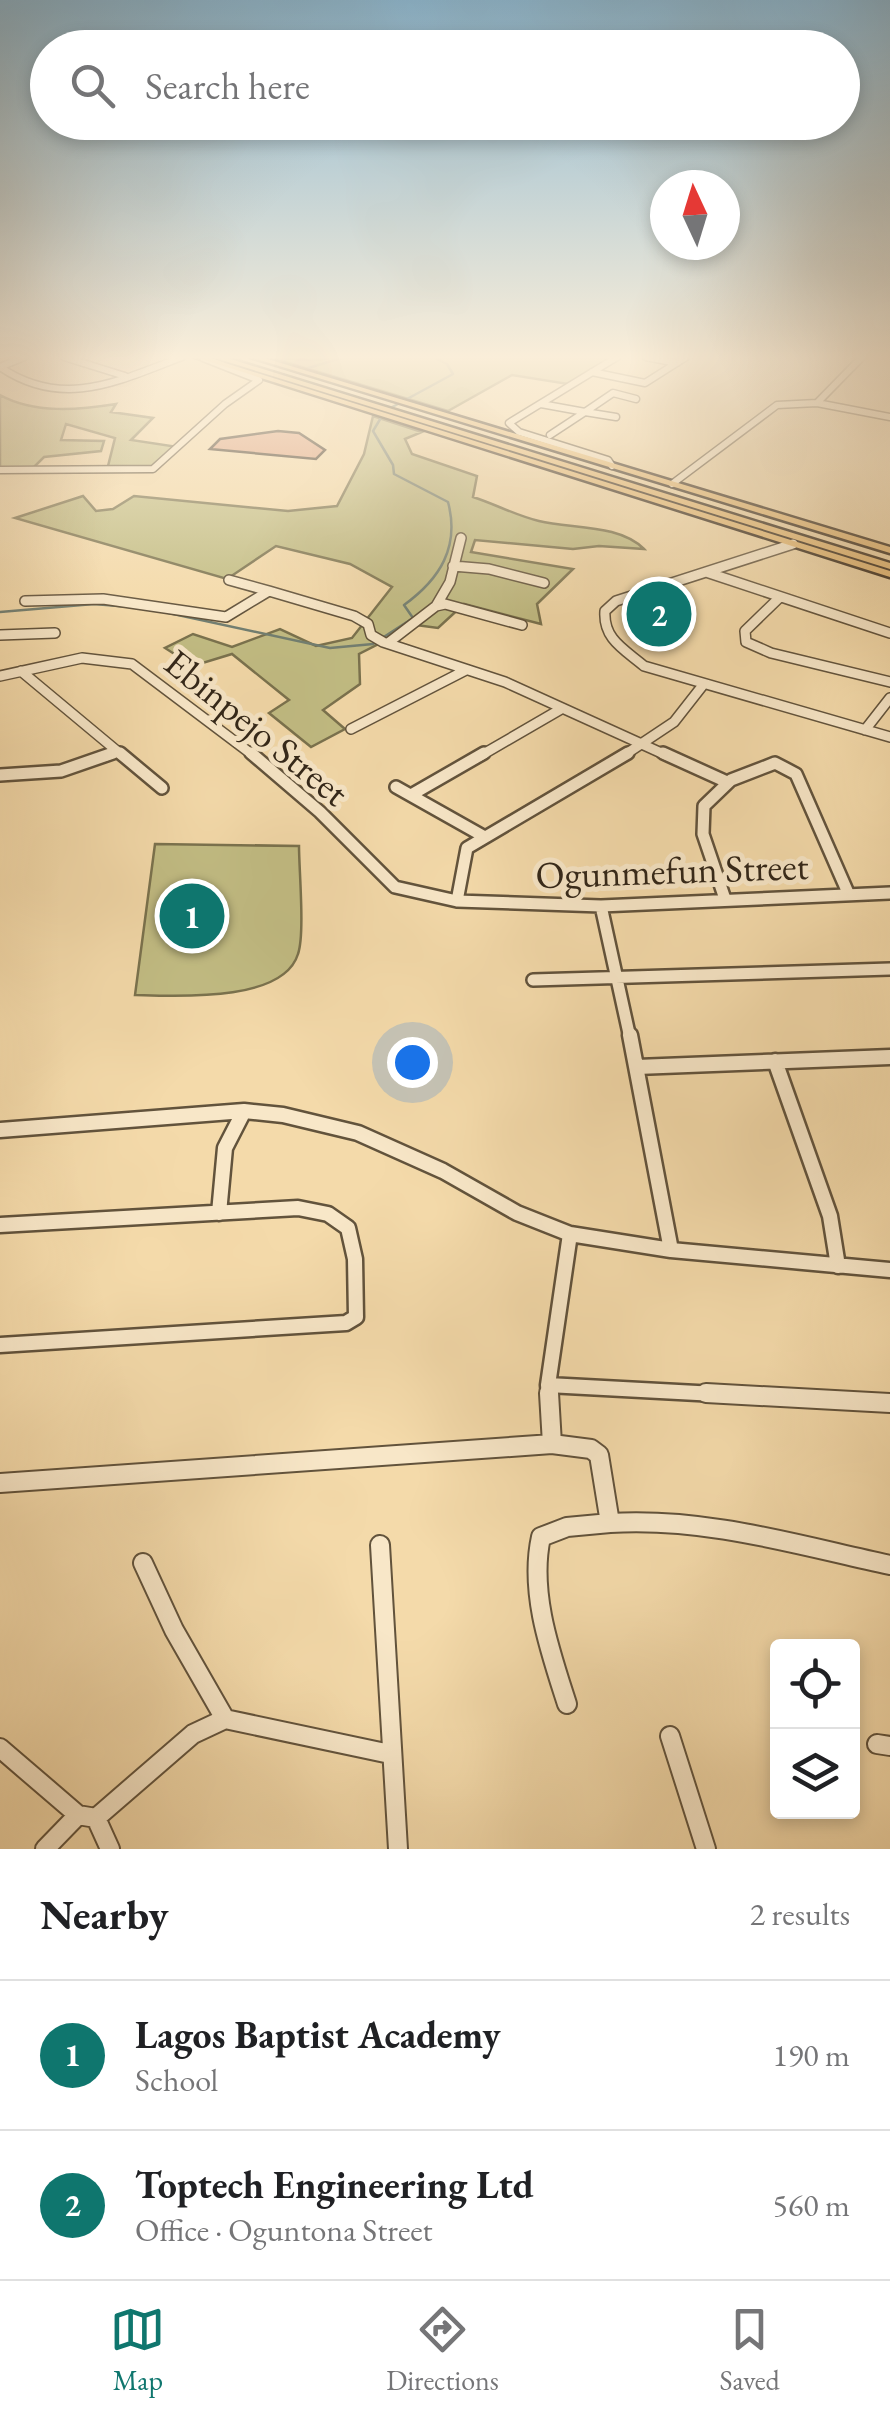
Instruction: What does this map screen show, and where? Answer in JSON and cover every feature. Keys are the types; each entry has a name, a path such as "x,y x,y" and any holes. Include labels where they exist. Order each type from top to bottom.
{"highway":[{"path":"505,443 890,566"},
{"path":"508,443 890,554"}],"main road":[{"path":"503,443 890,574"},
{"path":"516,443 612,466 890,554"}],"street":[{"path":"0,470 153,469 181,443"},
{"path":"557,443 608,460 612,466"},
{"path":"672,484 724,443"},
{"path":"436,606 450,582 460,538"},
{"path":"793,544 616,601 603,618 611,638 630,658 660,673 890,737"},
{"path":"454,566 490,569 544,583"},
{"path":"706,572 890,633"},
{"path":"229,580 354,616 368,624 370,634 386,642 505,682 727,782"},
{"path":"25,601 103,599 226,617 268,591"},
{"path":"780,598 745,632 746,642 890,682"},
{"path":"386,642 436,606 445,604 522,625"},
{"path":"0,635 55,633"},
{"name":"Ebinpejo Street","path":"0,676 80,658 112,657 132,664 252,754 320,812 394,887 457,901"},
{"path":"352,729 466,670"},
{"path":"21,672 162,788"},
{"path":"457,901 464,855 484,836 579,785 643,744 674,722 703,685"},
{"path":"864,730 890,698"},
{"path":"411,795 561,710"},
{"path":"0,775 61,771 116,752"},
{"path":"725,899 701,816 727,782 766,764 790,769 850,894"},
{"path":"396,787 484,836"},
{"name":"Ogunmefun Street","path":"457,901 601,906 890,893"},
{"path":"601,906 638,1066 670,1250"},
{"path":"533,980 890,968"},
{"path":"638,1066 890,1057"},
{"path":"775,1061 830,1216 838,1266"},
{"path":"0,1130 244,1110 282,1114 358,1133 517,1213 570,1234 670,1250 890,1270"},
{"path":"219,1212 221,1157 227,1134 244,1110"},
{"path":"0,1225 298,1208 328,1214 348,1228 354,1259 356,1318 346,1322 0,1345"},
{"path":"552,1444 548,1385 570,1234"},
{"path":"548,1385 890,1403"},
{"path":"0,1483 552,1444 591,1449 599,1455 610,1523"},
{"path":"567,1704 539,1588 536,1551 541,1536 556,1530 635,1520 694,1525 890,1564"},
{"path":"380,1544 398,1849"},
{"path":"144,1563 174,1630 225,1719"},
{"path":"46,1849 193,1734 225,1719 390,1754"},
{"path":"670,1736 706,1849"},
{"path":"0,1748 87,1816 110,1849"}],"shaded area":[{"path":"0,443 103,443 101,451 44,457 34,467 0,469"},
{"path":"114,443 178,447 152,469 108,466"},
{"path":"367,443 407,443 412,454 477,476 473,497 539,521 622,535 644,549 573,549 475,540 471,552 573,569 537,604 541,624 464,604 438,628 416,625 359,654 360,684 323,710 345,729 311,747 269,713 289,700 232,654 193,666 165,648 193,634 232,647 280,629 316,646 352,638 392,587 350,564 276,546 227,579 15,518 83,496 96,511 113,509 134,496 288,511 337,506"},
{"path":"155,844 299,846 300,945 288,970 272,981 226,993 135,995"}],"building":[{"path":"216,443 315,443 325,450 316,459 210,449"}],"waterway":[{"path":"164,612 330,648 373,644 413,618 404,605 437,573 449,548 448,502 394,474 380,443"},
{"path":"0,612 94,604 130,607"}],"place":[{"name":"Toptech Engineering Ltd","path":"659,614"},
{"name":"Lagos Baptist Academy","path":"192,916"}]}
